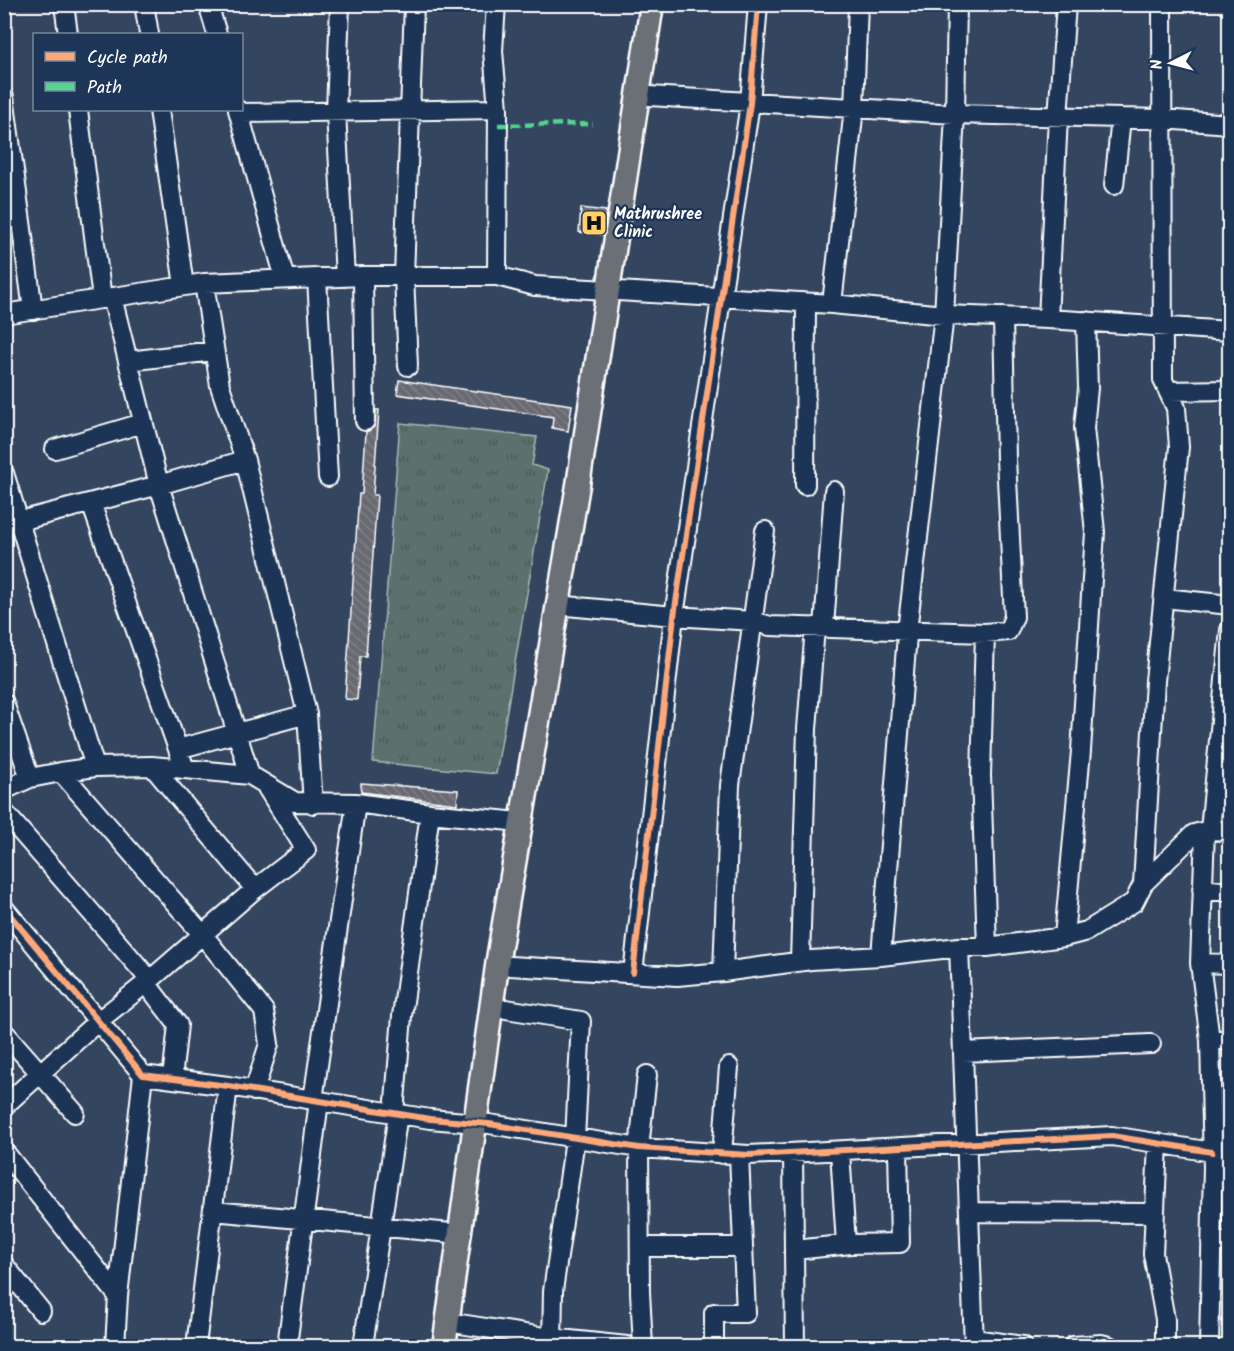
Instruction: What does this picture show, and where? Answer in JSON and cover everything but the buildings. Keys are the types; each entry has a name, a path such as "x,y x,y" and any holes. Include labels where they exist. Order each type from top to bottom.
{"main road":[{"path":"444,1347 462,1234 506,1009 510,966 567,606 613,291 652,4"},
{"path":"459,1335 483,1124 498,959 578,485 649,96 663,4"}],"street":[{"path":"64,4 68,33"},
{"path":"144,4 149,33"},
{"path":"208,4 217,33"},
{"path":"340,4 336,112 354,276 365,421"},
{"path":"408,366 404,276 414,4"},
{"path":"496,4 493,51 498,110 499,173 496,276"},
{"path":"633,973 674,616 750,103 759,4"},
{"path":"832,304 854,108 858,4"},
{"path":"881,956 907,630 944,315 955,114 957,4"},
{"path":"1048,319 1066,4"},
{"path":"1143,884 1155,681 1179,447 1176,408 1163,380 1162,4"},
{"path":"4,96 33,310"},
{"path":"649,96 955,114 1162,119 1230,124"},
{"path":"285,279 238,111 498,110"},
{"path":"4,1106 97,1022 148,982 255,889 306,850 257,780 237,732 159,485 128,362 107,298 78,111"},
{"path":"159,111 184,286"},
{"path":"1114,185 1121,118"},
{"path":"4,314 204,283 354,276 496,276 535,286 832,304 944,315 1086,321 1230,331"},
{"path":"317,278 328,477"},
{"path":"204,283 220,386 246,460 307,714 313,804"},
{"path":"805,485 806,303"},
{"path":"567,606 753,621 770,626 985,633 1008,631 1014,617 1006,459 1003,317"},
{"path":"1064,937 1081,751 1095,532 1084,428 1088,388 1086,321"},
{"path":"128,362 214,351"},
{"path":"1168,391 1230,390"},
{"path":"55,449 143,423"},
{"path":"12,522 159,485 246,460"},
{"path":"4,473 12,522 94,767"},
{"path":"800,961 807,729 834,491"},
{"path":"91,503 185,769"},
{"path":"723,972 730,785 765,531"},
{"path":"1164,598 1230,605"},
{"path":"1209,1347 1212,1152 1210,1040 1200,963 1202,889 1207,831 1224,735 1230,630"},
{"path":"985,633 981,775 987,947"},
{"path":"4,704 30,778"},
{"path":"178,750 307,714"},
{"path":"4,790 30,778 61,772 94,767 152,766 257,780 295,802 356,803 520,822"},
{"path":"152,766 255,889"},
{"path":"61,772 203,935 264,1011 269,1044 254,1091"},
{"path":"287,1347 304,1219 316,1101 356,803"},
{"path":"4,812 148,982 178,1025 172,1079"},
{"path":"363,1347 396,1113 402,1016 430,813"},
{"path":"510,966 677,976 800,961 881,956 959,947 987,947 1064,937 1087,931 1134,902 1143,884 1194,834 1207,831 1230,831"},
{"path":"1202,889 1230,892"},
{"path":"4,908 142,1075 639,1148 730,1154 793,1153 1112,1136 1212,1152"},
{"path":"959,947 974,1343 1023,1347"},
{"path":"1200,963 1230,963"},
{"path":"506,1009 581,1022 575,1139 554,1291 551,1342"},
{"path":"4,1032 75,1113"},
{"path":"1210,1040 1230,1040"},
{"path":"963,1052 1151,1044"},
{"path":"714,1347 714,1313 746,1313 743,1247 730,1154 729,1067"},
{"path":"115,1347 118,1296 142,1075"},
{"path":"643,1347 639,1148 647,1075"},
{"path":"196,1347 228,1086"},
{"path":"1158,1143 1153,1254 1165,1319 1166,1347"},
{"path":"795,1250 846,1244 900,1243 898,1148"},
{"path":"4,1151 118,1296"},
{"path":"840,1151 846,1244"},
{"path":"793,1153 795,1347"},
{"path":"213,1211 462,1234"},
{"path":"969,1212 1155,1212"},
{"path":"1211,1242 1230,1242"},
{"path":"640,1247 743,1247"},
{"path":"4,1265 41,1311"},
{"path":"459,1335 627,1347"},
{"path":"1073,1347 1101,1344 1109,1347"}],"green space":[{"path":"400,423 537,437 532,465 548,470 496,774 373,762"}],"marked path":[{"path":"498,125 593,124"}],"cycle path":[{"path":"633,973 674,616 750,103 758,4"},
{"path":"4,908 143,1075 228,1086 430,1119 489,1124 639,1148 749,1155 1112,1136 1212,1152"}],"place":[{"name":"Mathrushree Clinic","path":"594,223"}]}
